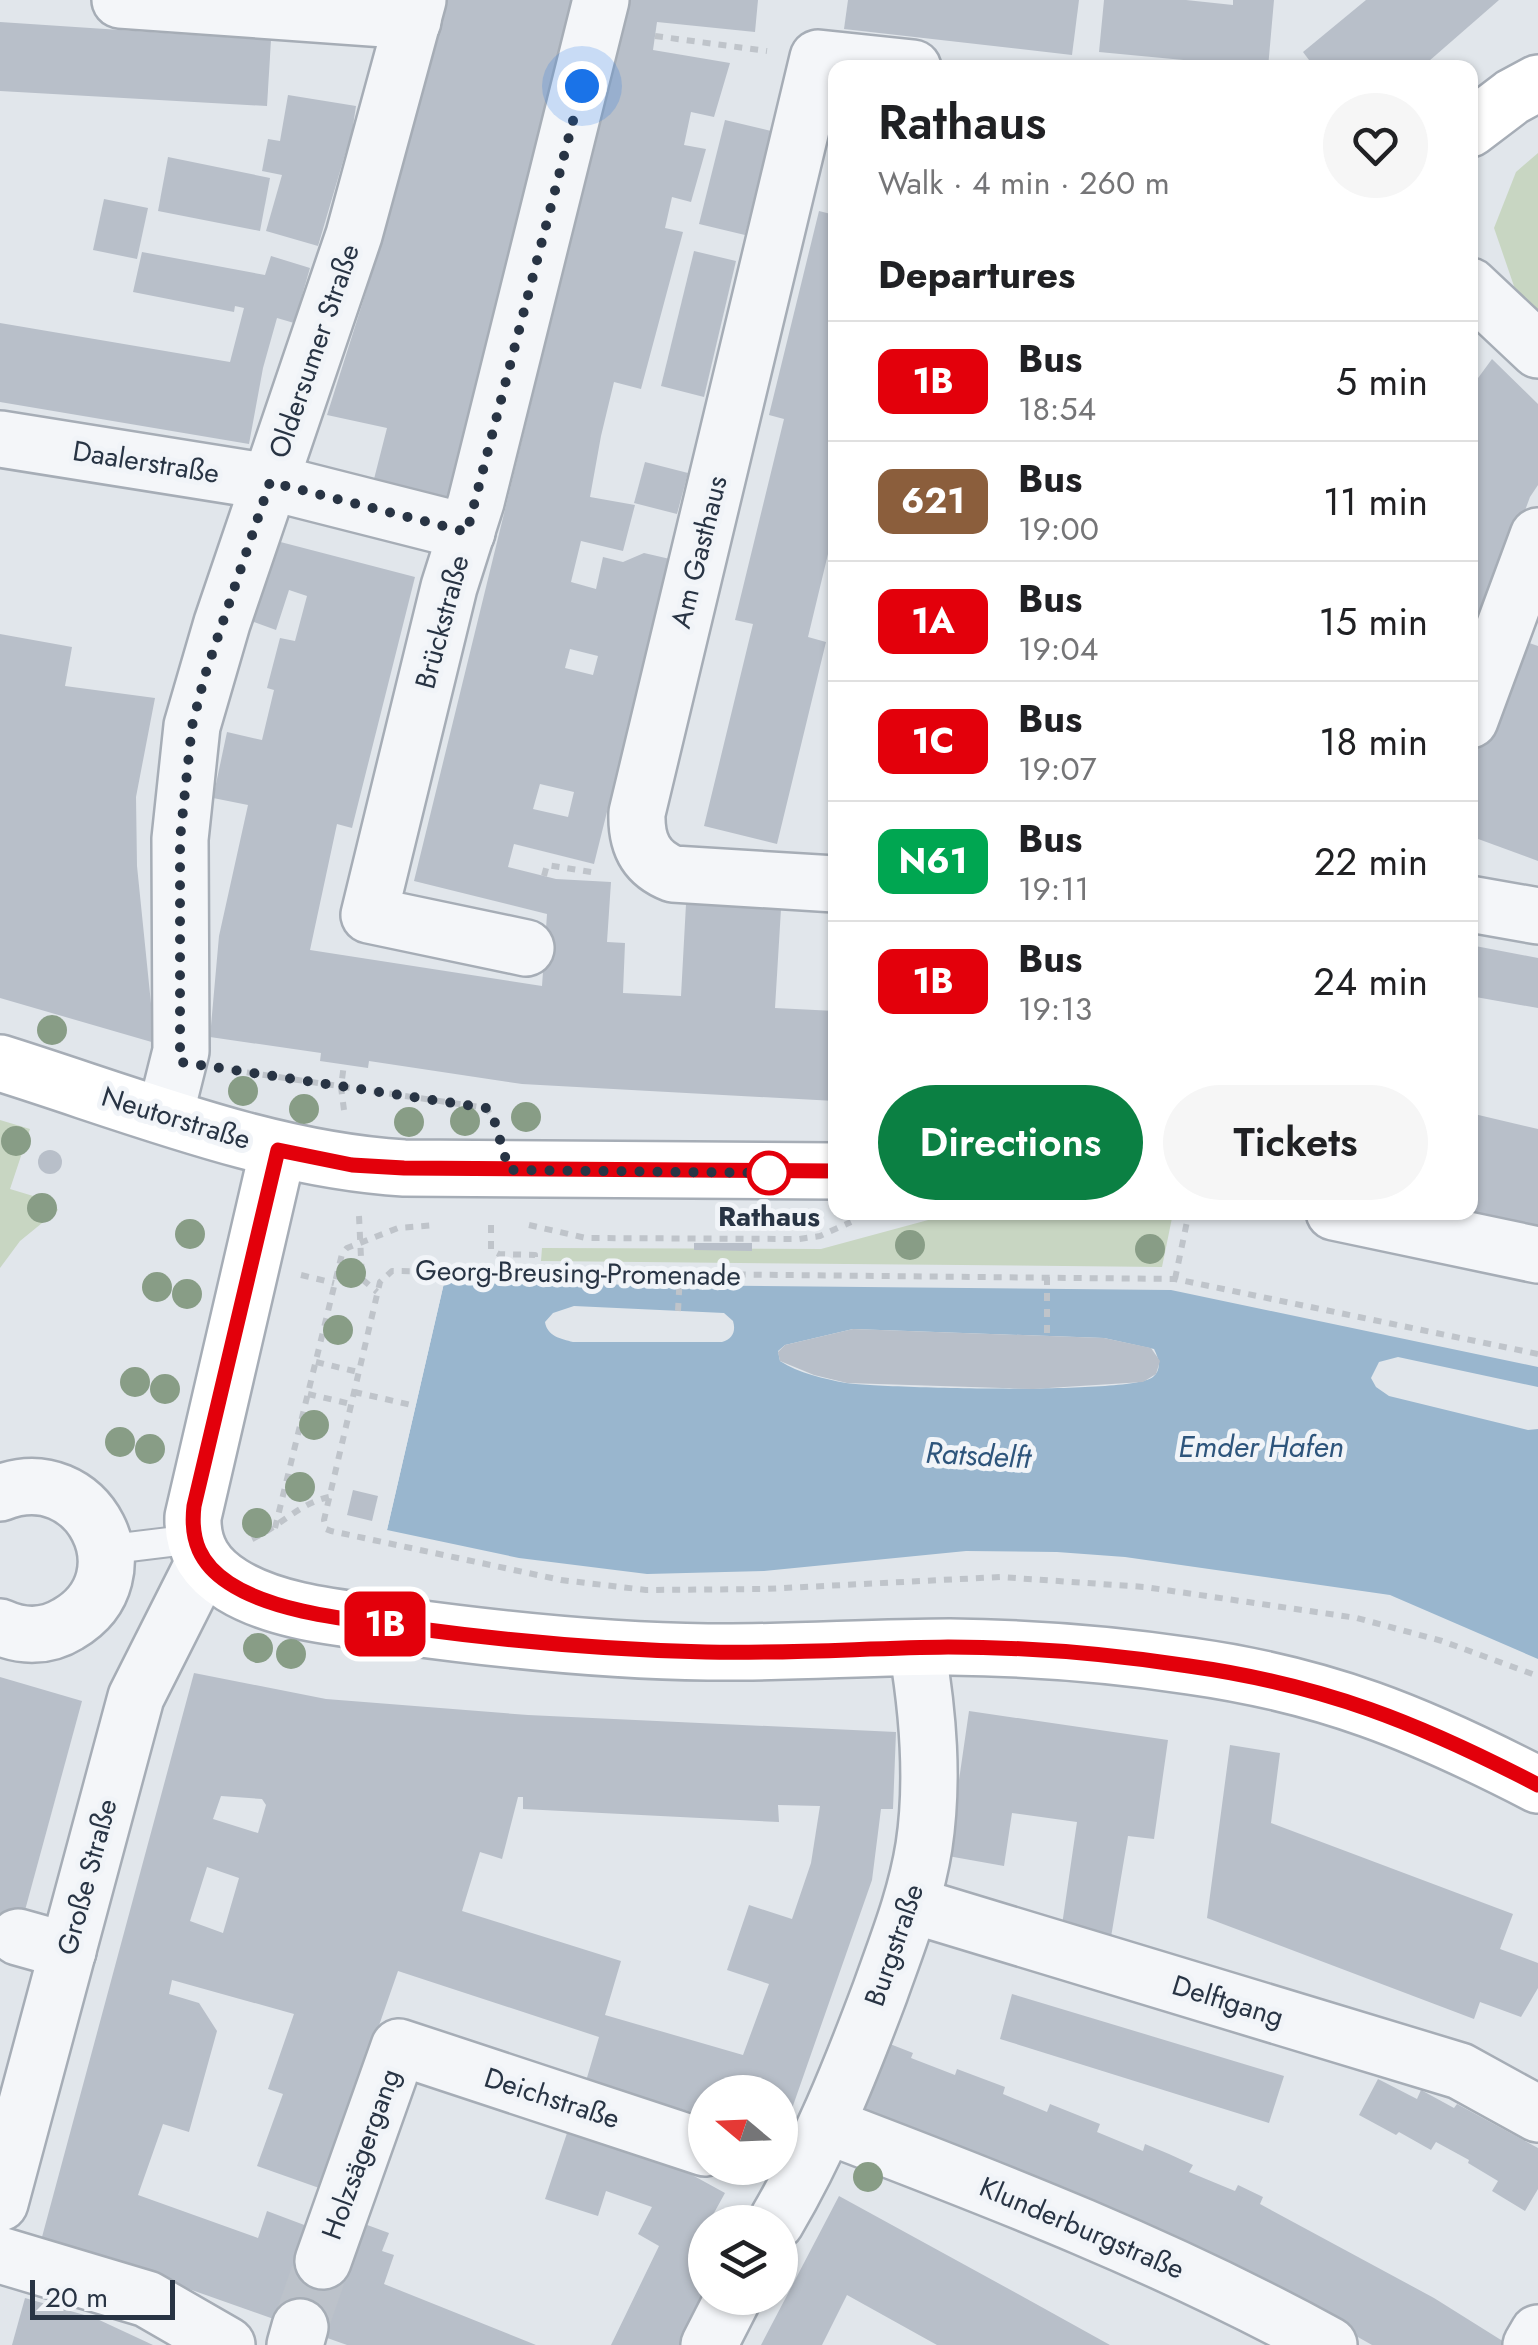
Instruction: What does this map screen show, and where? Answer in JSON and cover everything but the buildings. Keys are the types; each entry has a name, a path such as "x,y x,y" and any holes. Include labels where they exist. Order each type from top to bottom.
{"street":[{"path":"120,0 416,10"},
{"name":"Brückstraße","path":"526,948 369,915 449,587 467,532 602,0"},
{"name":"Oldersumer Straße","path":"152,1111 180,1062 180,856 187,756 205,675 354,235 416,10"},
{"path":"818,58 837,60"},
{"name":"Am Gasthaus","path":"818,58 636,827 649,859 673,874 828,884"},
{"path":"1478,123 1538,82"},
{"path":"1478,294 1538,350"},
{"name":"Daalerstraße","path":"0,439 270,482 467,532"},
{"path":"1478,698 1538,536"},
{"path":"1478,905 1538,916"},
{"name":"Neutorstraße","path":"0,1063 278,1150 352,1165 509,1170 828,1195"},
{"path":"278,1150 194,1506 199,1550 231,1585 272,1602 470,1636 709,1652 917,1648 1070,1653 1189,1666 1277,1681 1380,1711 1538,1785"},
{"path":"1372,1220 1538,1255"},
{"path":"0,1493 34,1486 68,1495 98,1525 91,1552 105,1572 90,1606 74,1621 40,1634 11,1632 0,1627"},
{"path":"0,1647 42,1652 78,1641 199,1550"},
{"name":"Große Straße","path":"0,2204 28,1940 199,1550"},
{"name":"Burgstraße","path":"781,2190 828,2126 912,1905 924,1844 929,1776 927,1710 917,1648"},
{"name":"Delftgang","path":"912,1905 1460,2071 1538,2114"},
{"name":"Deichstraße","path":"399,2048 688,2142"},
{"name":"Holzsägergang","path":"322,2261 399,2048"},
{"name":"Klunderburgstraße","path":"828,2126 1114,2239 1266,2310 1330,2345"},
{"path":"0,2255 148,2299 226,2345"},
{"path":"708,2345 725,2315"},
{"path":"1531,2345 1538,2333"}],"lane":[{"path":"91,1552 199,1550"}],"path":[{"path":"654,36 818,58"},
{"path":"180,1062 490,1110 509,1170"},
{"path":"340,1086 344,1064"},
{"path":"525,1224 586,1238 799,1239 820,1236 830,1220"},
{"path":"1175,1279 1186,1220"},
{"path":"453,1224 416,1225 362,1242 342,1254 275,1528 307,1503 329,1497 324,1520 326,1529 331,1531 560,1580 646,1590 1000,1577 1145,1587 1332,1612 1442,1641 1538,1676"},
{"path":"472,1224 508,1224"},
{"path":"491,1224 492,1250 499,1254 535,1254 535,1272"},
{"path":"362,1242 362,1279 377,1292"},
{"name":"Georg-Breusing-Promenade","path":"329,1497 377,1292 382,1276 392,1271 1175,1279 1538,1354"},
{"path":"678,1311 680,1274"},
{"path":"1047,1277 1047,1336"},
{"path":"316,1362 358,1372"},
{"path":"354,1392 416,1406"},
{"path":"308,1394 350,1404"},
{"path":"916,1581 916,1592"}],"green space":[{"path":"1538,153 1538,317 1515,289 1494,228 1516,172"},
{"path":"0,1120 30,1129 10,1189 53,1202 58,1210 20,1241 0,1268"},
{"path":"928,1220 1172,1220 1162,1267 541,1261 542,1248 821,1249"}],"water":[{"name":"Emder Hafen","path":"444,1283 1171,1290 1538,1367 1538,1387 1398,1357 1379,1362 1371,1378 1389,1396 1528,1430 1538,1429 1538,1659 1390,1595 1125,1557 966,1551 764,1571 647,1574 519,1558 387,1530","holes":["574,1306 724,1313 733,1321 734,1331 722,1342 573,1342 552,1334 545,1322 553,1313","853,1329 1104,1338 1154,1349 1159,1367 1153,1377 1135,1383 954,1388 846,1383 803,1372 780,1361 778,1351 785,1345"]}],"pier":[{"path":"439,1283 444,1283 387,1530 382,1529"}],"tunnel":[{"path":"300,2327 323,2261"}],"bus line":[{"name":"1B","path":"828,1171 404,1168 352,1165 278,1150 194,1506 192,1528 204,1562 231,1585 272,1602 382,1624 470,1636 709,1652 953,1647 1136,1659 1234,1673 1318,1690 1364,1705 1429,1731 1538,1785"}],"place":[{"name":"Rathaus","path":"769,1173"}],"route":[{"path":"582,86 467,532 270,482 205,675 184,772 179,889 180,1062 486,1108 492,1113 509,1170 769,1173"}],"water label":[{"name":"Ratsdelft","path":"978,1455"}]}
